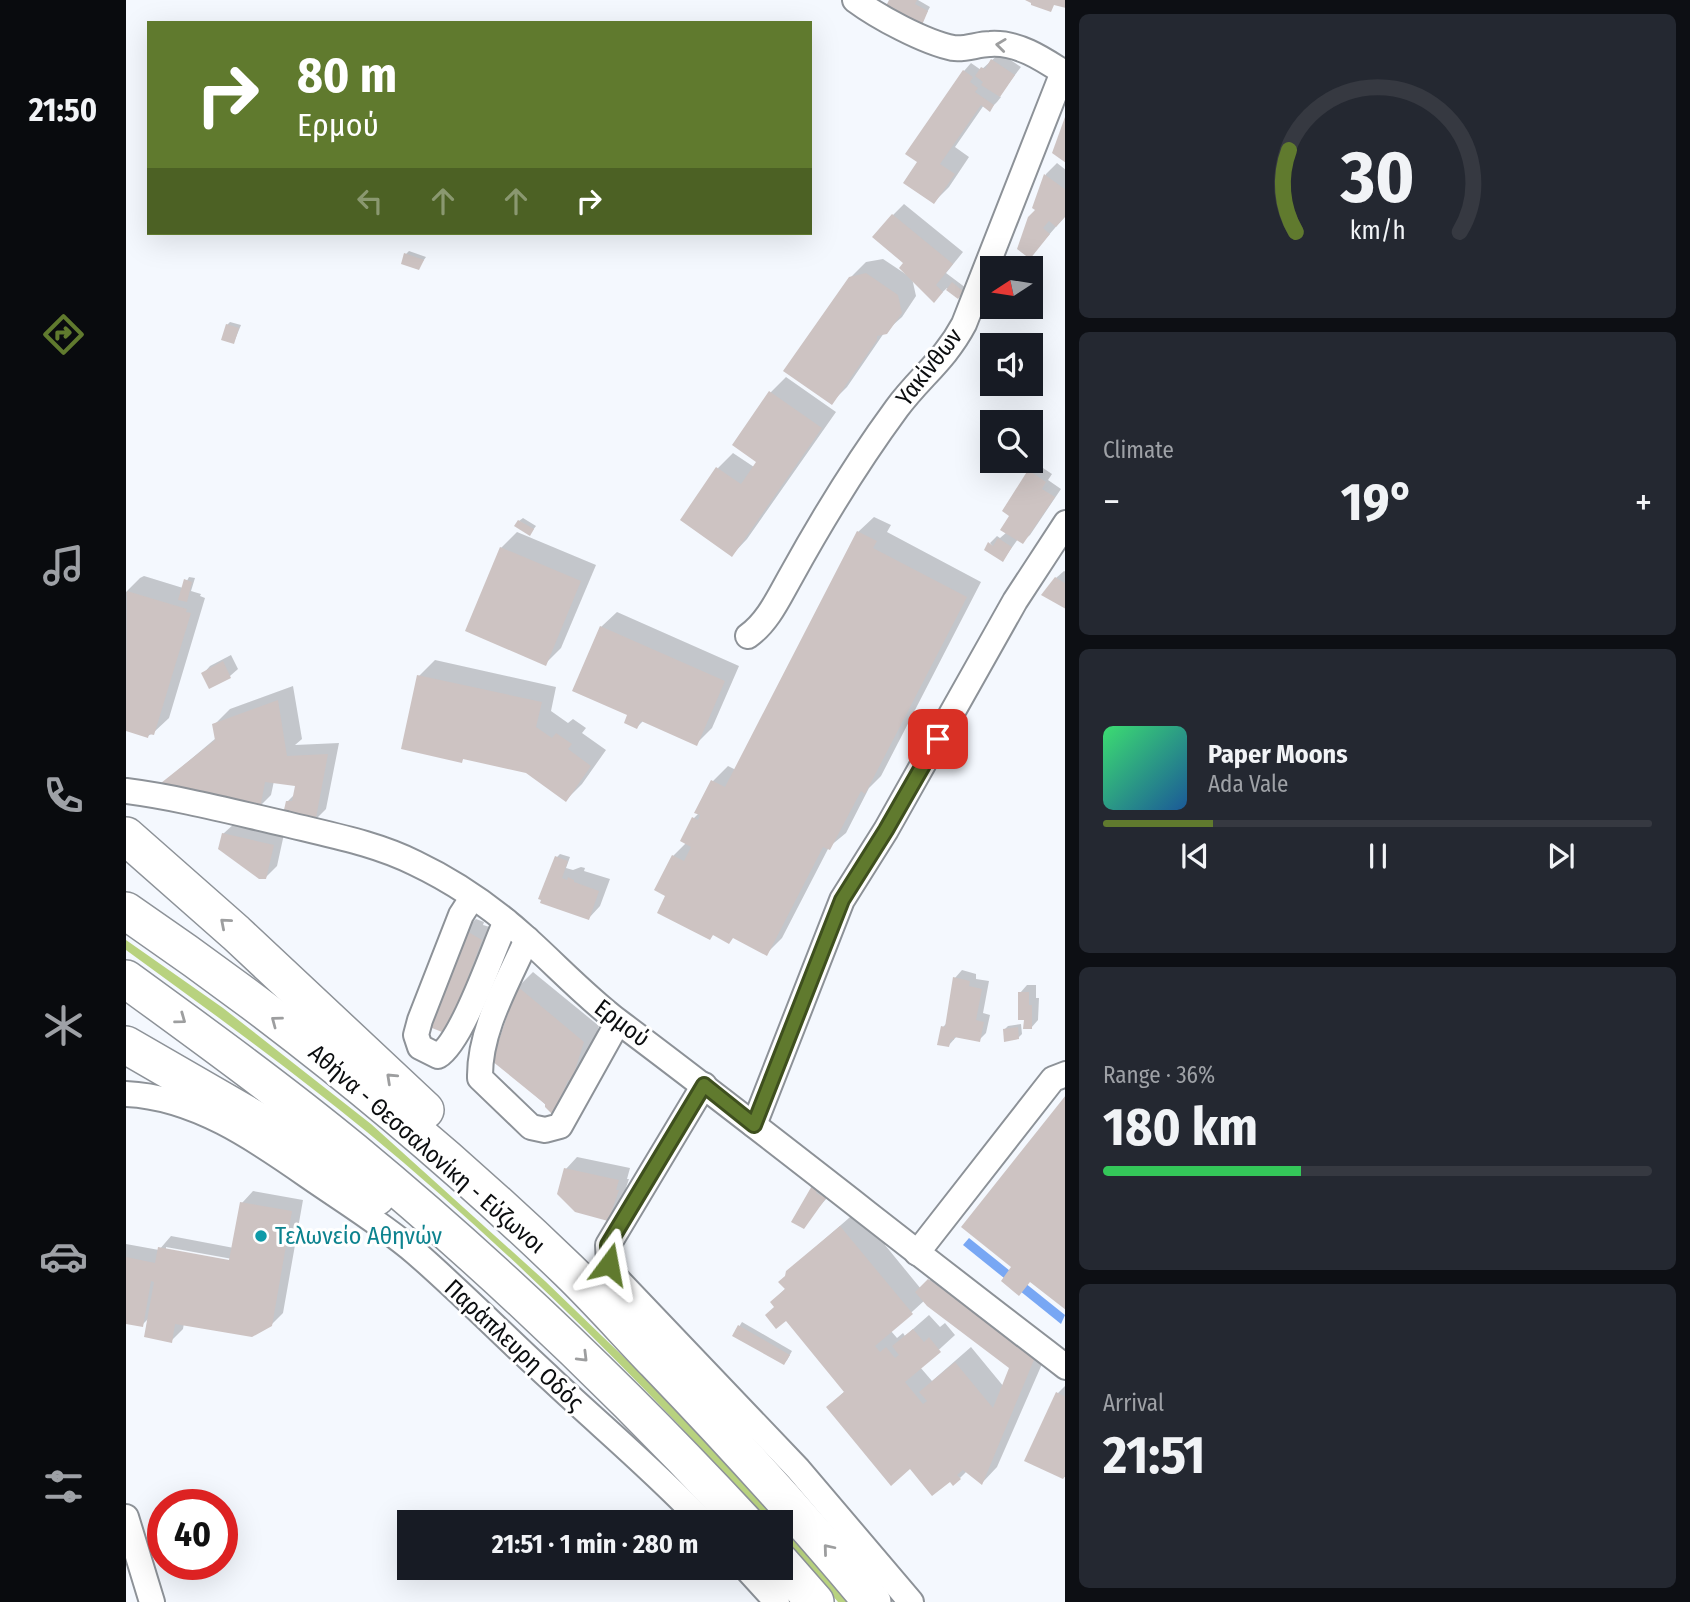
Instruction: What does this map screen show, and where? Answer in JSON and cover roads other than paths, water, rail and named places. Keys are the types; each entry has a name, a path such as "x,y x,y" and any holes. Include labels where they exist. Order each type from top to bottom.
{"highway":[{"path":"126,836 236,933 468,1151 522,1208 570,1272"},
{"name":"Αθήνα - Θεσσαλονίκη - Εύζωνοι","path":"126,911 236,991 385,1106 570,1272 800,1518 872,1602"},
{"name":"Αθήνα - Θεσσαλονίκη - Εύζωνοι","path":"126,979 353,1151 533,1311 666,1438 733,1510"},
{"path":"126,1045 292,1141 381,1200 533,1311"},
{"path":"793,1577 814,1602"}],"street":[{"path":"855,0 897,25 945,46 956,48 1006,44 1027,51 1064,73"},
{"name":"Υακίνθων","path":"748,636 772,610 814,533 875,438 907,394 953,345 998,241 1064,73"},
{"path":"754,1125 842,900 886,830 1015,601 1065,523"},
{"name":"Ερμού","path":"126,791 160,796 363,843 417,863 506,921 582,992 618,1021 1065,1367"},
{"path":"472,898 461,915 420,1020 416,1035 420,1047 438,1056 446,1051 463,1021 506,921"},
{"path":"527,939 495,1011 480,1059 480,1078 531,1127 545,1130 560,1126 618,1021"},
{"path":"917,1254 1053,1079 1065,1074"},
{"path":"704,1085 608,1245 609,1264 615,1277 798,1469 911,1602"},
{"name":"Παράπλευρη Οδός","path":"126,1094 141,1094 209,1115 260,1142 375,1222 461,1294 690,1510"},
{"path":"126,1517 152,1602"},
{"path":"757,1580 778,1602"}],"water":[{"path":"969,1238 1065,1315 1061,1324 963,1245"}],"place":[{"name":"Τελωνείο Αθηνών","path":"261,1236"}]}
